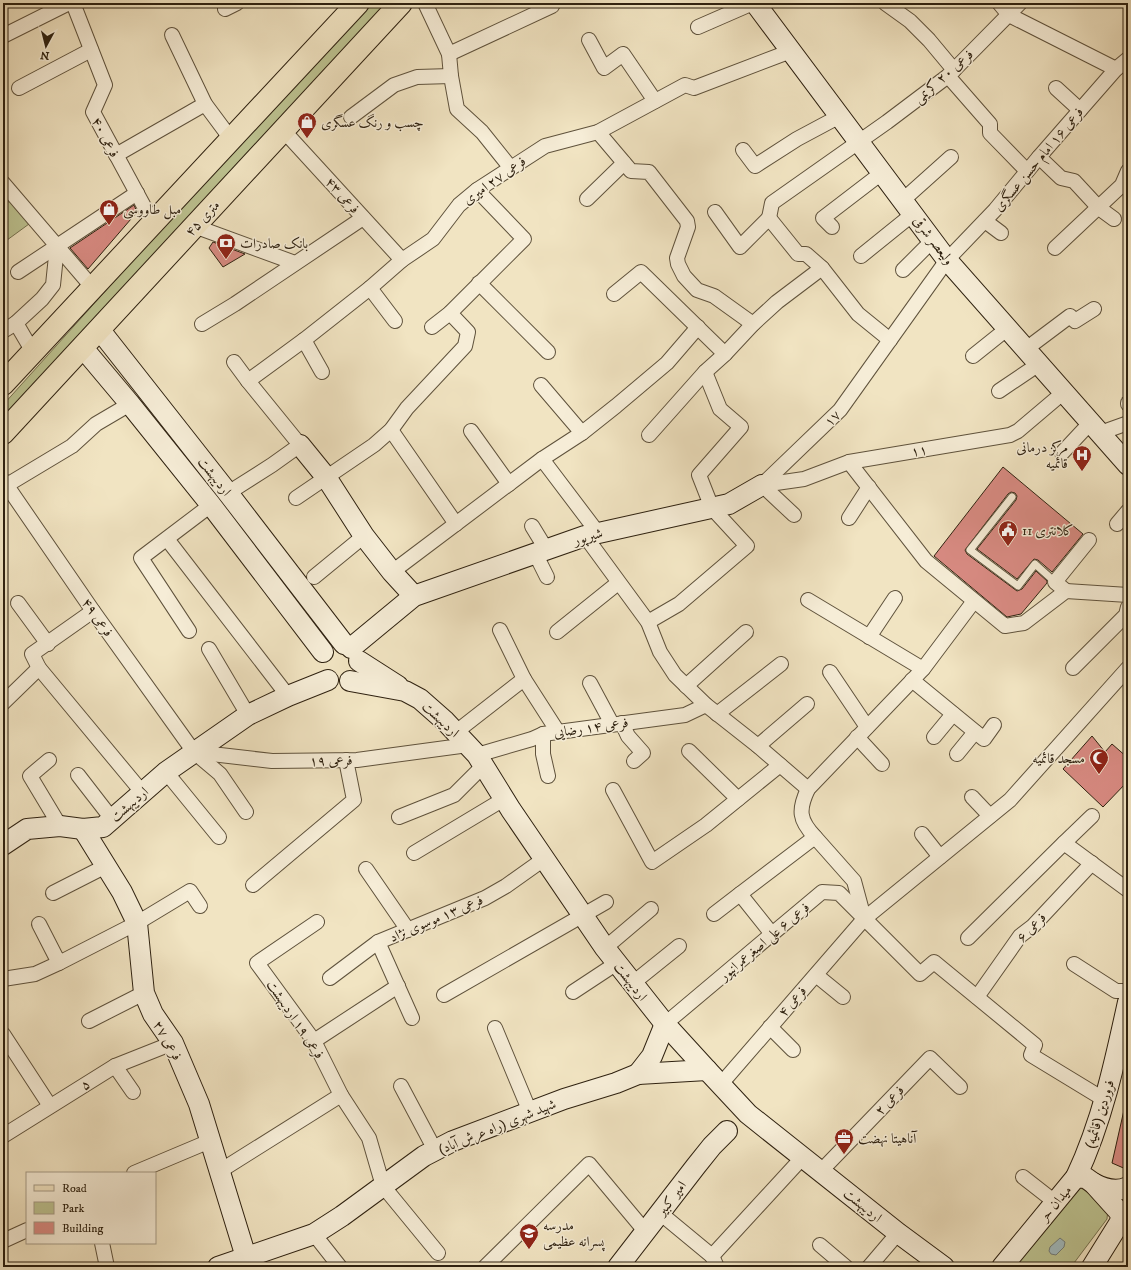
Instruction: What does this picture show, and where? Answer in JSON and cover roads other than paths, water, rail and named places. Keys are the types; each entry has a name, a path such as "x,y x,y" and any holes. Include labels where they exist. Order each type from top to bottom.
{"main road":[{"path":"3,384 358,3"},
{"name":"۴۵ متری","path":"3,434 401,3"},
{"name":"ولیعصر شرقی","path":"754,3 883,172 947,260 1128,465"},
{"name":"اردیبهشت","path":"99,329 352,651 405,691 420,699 435,711 471,749 582,916 665,1024 748,1114 898,1233 944,1267"},
{"name":"اردیبهشت","path":"82,348 130,404 211,505 323,652"},
{"path":"100,369 118,353"},
{"path":"300,445 326,477 364,536 392,572 414,596 352,651"},
{"name":"شیرپور","path":"414,596 591,534 729,504 762,485"},
{"path":"328,680 322,674 320,659 323,652 336,644 352,651 359,669 356,676 350,681"},
{"name":"اردیبهشت","path":"3,844 27,829 60,826 83,829 103,827 166,772 248,715 288,696 328,680 335,684 342,684 350,681 405,691"},
{"name":"فرعی ۲۷","path":"83,829 122,892 137,923 144,993 153,1014 173,1043 199,1104 249,1262"},
{"name":"فروردین (قائمیه)","path":"1085,1180 1088,1152 1105,1100 1128,1002"},
{"path":"638,1074 652,1056 665,1024"},
{"name":"شهید شهری (راه عرش آباد)","path":"218,1267 249,1262 314,1234 424,1156 453,1141 564,1099 616,1083 638,1074 707,1070"},
{"path":"724,1087 729,1113 727,1131 746,1125 766,1128"},
{"name":"امیر کبیر","path":"618,1267 712,1146 727,1131"},
{"path":"1085,1180 1104,1189 1116,1190 1128,1187"},
{"name":"میدان حر","path":"1002,1267 1056,1202 1085,1180 1124,1210 1120,1222 1092,1267"}],"street":[{"path":"3,36 69,3"},
{"name":"فرعی ۴۰","path":"72,3 105,85 93,112 153,223"},
{"path":"425,3 449,54 457,109 482,132 510,167"},
{"path":"449,54 552,6 550,3"},
{"path":"698,27 754,3"},
{"path":"885,3 910,21 929,40 951,73 990,124 990,133 1027,171"},
{"path":"999,3 1009,15 1116,69"},
{"name":"فرعی ۲۰ کریمی","path":"768,218 772,203 912,104 951,73 1020,3"},
{"path":"172,35 205,104 231,139"},
{"path":"589,40 604,68 623,54 655,101"},
{"path":"19,88 91,50"},
{"name":"فرعی ۲۷ امیری","path":"248,381 304,340 370,288 402,260 433,239 459,205 477,190 510,167 545,146 598,132 685,84 694,88 791,51"},
{"name":"فرعی ۱۶ امام حسن عسگری","path":"890,340 947,260 985,221 1038,157 1116,69 1128,59"},
{"path":"351,116 394,85 416,77 451,76"},
{"path":"1056,88 1080,110"},
{"path":"116,155 205,104"},
{"path":"743,150 756,166 797,139 840,116"},
{"name":"فرعی ۴۳","path":"283,130 402,260"},
{"path":"598,132 631,171 649,172 687,221 688,227 677,258 678,264 684,276 697,290 714,296 753,324"},
{"path":"861,256 908,207 951,157"},
{"path":"1038,157 1061,178 1074,181 1099,208 1114,219"},
{"path":"587,199 624,163"},
{"path":"1055,248 1122,185 1128,171"},
{"path":"832,227 823,218 883,172"},
{"path":"432,327 450,313 524,239 477,190"},
{"path":"6,191 57,246 93,288"},
{"path":"18,272 136,193"},
{"path":"715,212 740,247 768,218 798,254 806,254 822,268 858,314 890,340"},
{"path":"202,324 235,304 364,218"},
{"path":"985,221 1001,233"},
{"path":"194,226 295,263"},
{"path":"903,270 933,240"},
{"path":"3,331 16,323 42,299 53,285 57,246"},
{"path":"649,435 704,372 725,354 753,324 778,302 822,268"},
{"path":"614,294 641,272 725,354"},
{"path":"479,283 548,352"},
{"path":"370,288 395,321"},
{"path":"1026,349 1070,316 1075,322 1094,309"},
{"path":"296,498 374,445 391,430 406,408 465,346 468,332 450,313"},
{"path":"16,323 33,352"},
{"path":"392,572 542,459 582,433 616,406 667,363 698,327"},
{"path":"973,356 1008,328"},
{"path":"304,340 322,372"},
{"name":"۱۷","path":"762,485 840,410 890,340"},
{"path":"228,493 300,445 234,362"},
{"path":"999,391 1039,364"},
{"path":"648,622 679,604 747,546 712,508 699,475 741,427 720,409 704,372"},
{"path":"541,385 582,433"},
{"name":"۱۱","path":"762,485 804,480 849,462 1010,435 1018,431 1064,392"},
{"path":"5,483 72,446 96,424 130,404"},
{"path":"1062,453 1096,428 1128,423"},
{"path":"391,430 456,524"},
{"path":"471,431 509,484"},
{"path":"542,459 591,534 618,583 648,622 660,652 674,675 712,709 808,789"},
{"path":"849,462 926,561 1005,626 1024,624 1066,592"},
{"name":"فرعی ۴۹","path":"5,483 93,611 194,752 220,774 246,812"},
{"path":"762,485 794,515"},
{"path":"849,518 869,487"},
{"path":"189,631 142,558 211,505"},
{"path":"1117,524 1128,512"},
{"path":"532,526 541,551 546,577"},
{"path":"314,577 364,536"},
{"path":"167,538 288,696"},
{"path":"1089,540 1055,582 1066,592 1128,595"},
{"path":"556,632 618,583"},
{"path":"869,637 895,598"},
{"path":"808,600 923,669"},
{"path":"864,919 854,881 806,827 801,815 802,801 808,789 923,669 974,601"},
{"path":"18,603 48,644"},
{"path":"1073,668 1126,615 1128,607"},
{"path":"93,611 32,654 39,668 142,792"},
{"path":"500,630 524,679 558,732"},
{"path":"686,686 746,632"},
{"path":"209,649 248,715"},
{"name":"فرعی ۱۴ رضایی","path":"471,749 532,739 543,734 685,715 712,709 781,664"},
{"path":"3,703 39,668"},
{"name":"فرعی ۴","path":"724,1087 770,1027 864,919 1010,800 1128,668"},
{"path":"830,672 862,732 882,764"},
{"path":"399,817 454,795 471,749 524,679"},
{"path":"912,680 984,739 994,725"},
{"path":"590,683 617,723 643,753 634,761"},
{"path":"758,746 806,704"},
{"path":"934,737 952,714"},
{"path":"957,754 975,732"},
{"path":"543,734 543,754 548,776"},
{"name":"فرعی ۱۹","path":"194,752 272,761 357,760 471,749"},
{"path":"688,751 738,800"},
{"path":"49,760 30,776 60,826"},
{"path":"253,885 354,800 346,760"},
{"path":"613,790 652,862 706,825 780,766"},
{"path":"166,772 220,837"},
{"path":"78,775 112,819"},
{"path":"972,797 990,816"},
{"path":"414,852 504,799"},
{"path":"968,938 1092,816"},
{"path":"922,834 940,857"},
{"path":"714,914 815,837"},
{"path":"1064,843 1128,890"},
{"name":"فرعی ۱‍۳ موسوی نژاد","path":"330,978 378,942 485,898 506,886 544,859"},
{"name":"فرعی ۶","path":"977,997 1020,936 1033,926 1092,863"},
{"path":"54,893 106,866"},
{"path":"366,869 408,930"},
{"path":"3,979 35,974 59,963 137,923 190,891 200,906"},
{"name":"فرعی ۶ علی اصغرعمرانپور","path":"665,1024 822,892 839,893 920,974 934,962 977,997"},
{"path":"740,894 772,934"},
{"path":"444,995 606,902"},
{"path":"573,992 611,955 651,909"},
{"name":"فرعی ۱۹ اردیبهشت","path":"317,922 257,963 314,1041 341,1095 369,1138 383,1186"},
{"path":"39,924 59,963"},
{"path":"378,942 412,1018"},
{"path":"632,983 679,946"},
{"path":"1074,964 1116,991 1128,991"},
{"path":"816,974 843,997"},
{"path":"314,1041 398,986"},
{"path":"89,1021 144,993"},
{"path":"977,997 1035,1045 1031,1055 1105,1100"},
{"path":"770,1027 793,1050"},
{"path":"495,1028 530,1112"},
{"path":"3,1034 50,1106"},
{"name":"۵","path":"3,1136 115,1066 173,1043"},
{"name":"فرعی ۲","path":"821,1171 930,1058 960,1087"},
{"path":"115,1066 133,1092"},
{"path":"401,1086 435,1150"},
{"path":"220,1171 341,1095"},
{"path":"136,1172 210,1141"},
{"path":"660,1212 716,1264 803,1157"},
{"path":"485,1267 589,1164 646,1231"},
{"path":"1023,1178 1056,1202"},
{"path":"383,1186 438,1253"},
{"path":"3,1241 26,1230"},
{"path":"869,1267 898,1233"},
{"path":"314,1234 340,1267"},
{"path":"102,1244 107,1267"},
{"path":"820,1245 846,1267"}],"lane":[{"path":"1012,497 970,550 1018,586 1035,564 1055,582"}],"water":[{"path":"1060,1238 1065,1242 1064,1247 1056,1255 1051,1254 1049,1251 1050,1247"}],"place":[{"name":"چسب و رنگ عسگری","path":"307,139"},
{"name":"مبل طاووسی","path":"109,226"},
{"name":"بانک صادرات","path":"226,260"},
{"name":"مرکز درمانی قائمیه","path":"1082,472"},
{"name":"کلانتری 11","path":"1008,547"},
{"name":"مسجد قائمیه","path":"1099,775"},
{"name":"آناهیتا نهضت","path":"844,1155"},
{"name":"مدرسه پسرانه عظیمی","path":"529,1250"}]}
